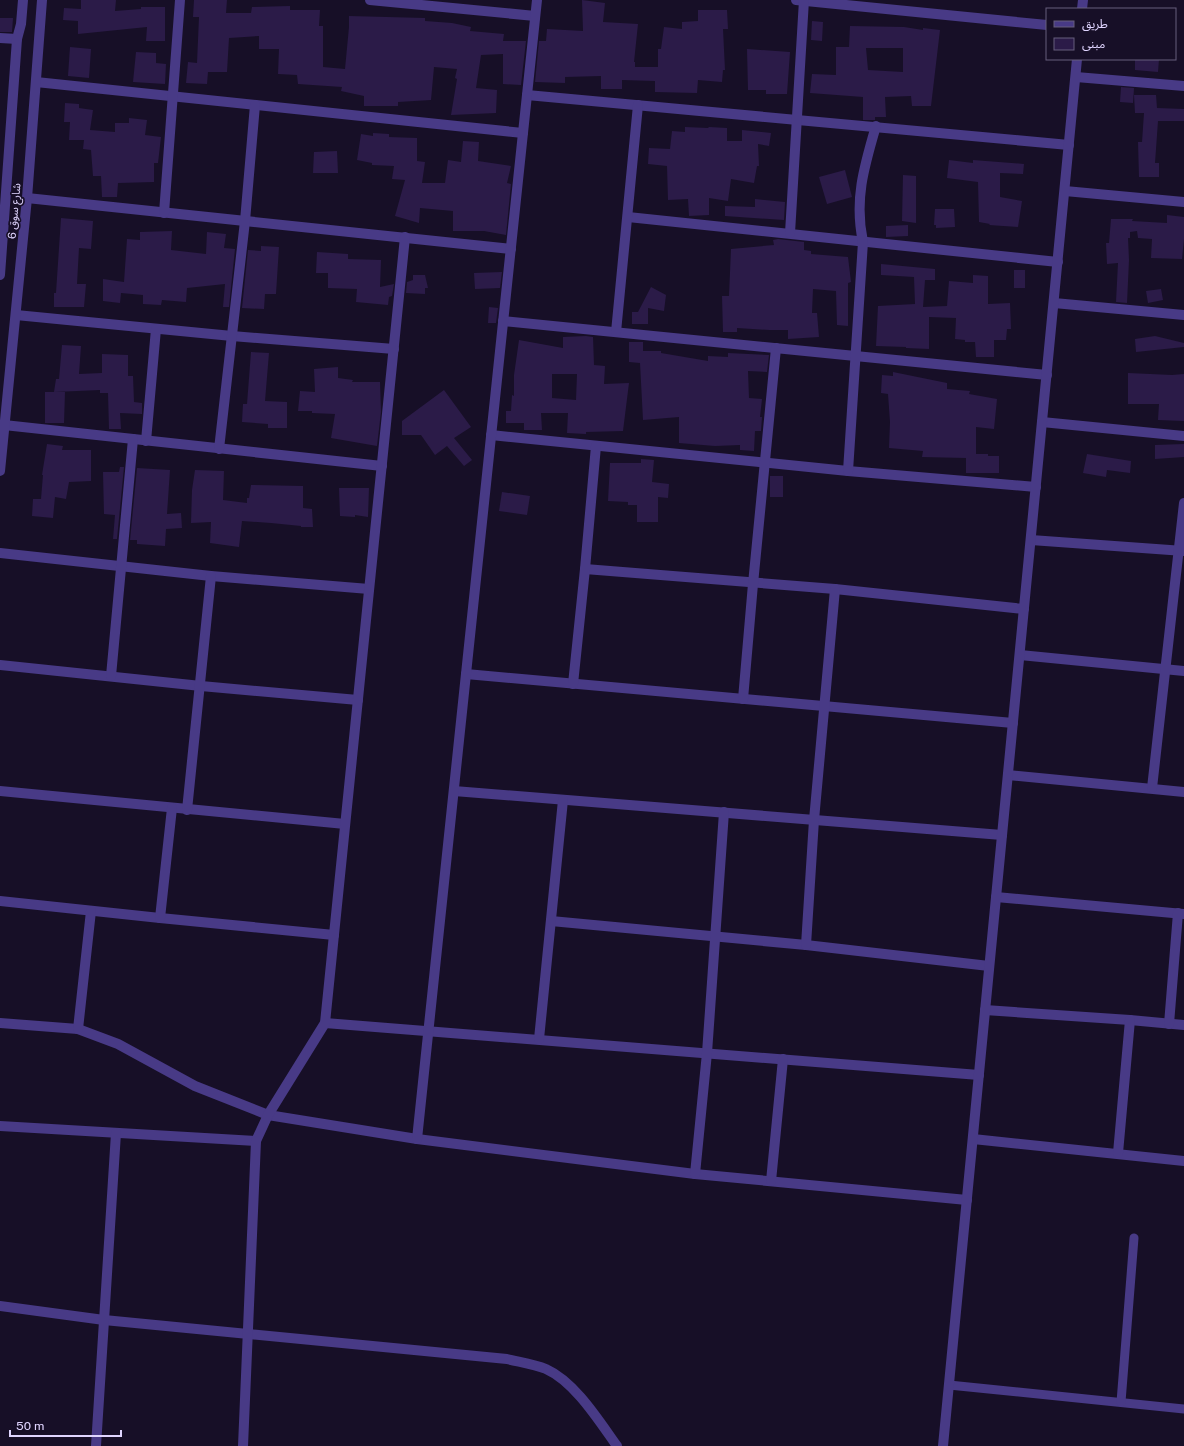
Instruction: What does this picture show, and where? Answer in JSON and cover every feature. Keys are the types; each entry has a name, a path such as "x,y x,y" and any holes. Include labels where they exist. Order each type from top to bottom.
{"street":[{"name":"شارع سوق 6","path":"0,274 5,153 17,39 23,0"},
{"name":"شارع سوق 6","path":"0,471 27,198 42,0"},
{"path":"164,212 180,0"},
{"path":"370,0 535,16"},
{"path":"417,1138 537,0"},
{"path":"790,233 798,119 801,0 1046,25"},
{"path":"0,38 17,39"},
{"path":"943,1446 1077,60"},
{"path":"1076,77 1184,86"},
{"path":"36,82 523,133"},
{"path":"527,95 1069,145"},
{"path":"219,449 245,221 255,105"},
{"path":"616,332 638,105"},
{"path":"848,471 864,242 860,226 860,186 876,126"},
{"path":"1065,191 1184,202"},
{"path":"27,198 511,248"},
{"path":"628,217 1058,262"},
{"path":"243,1446 256,1141 268,1115 325,1023 405,237"},
{"path":"1054,303 1184,315"},
{"path":"16,315 394,350"},
{"path":"503,321 1047,375"},
{"path":"146,441 156,329"},
{"path":"743,699 776,348"},
{"path":"1042,422 1184,436"},
{"path":"4,425 382,466"},
{"path":"491,435 848,471 1036,487"},
{"path":"111,676 133,440"},
{"path":"573,684 596,446"},
{"path":"1152,788 1165,669 1181,551 1184,503"},
{"path":"1031,540 1181,551"},
{"path":"0,552 211,576 369,589"},
{"path":"585,570 835,590 1024,609"},
{"path":"187,810 201,686 211,576"},
{"path":"806,945 814,820 835,590"},
{"path":"1020,655 1184,671"},
{"path":"0,665 201,686 358,700"},
{"path":"466,674 1013,723"},
{"path":"1008,775 1184,792"},
{"path":"0,791 345,824"},
{"path":"454,791 1002,835"},
{"path":"539,1040 563,800"},
{"path":"160,918 172,808"},
{"path":"695,1174 707,1053 724,812"},
{"path":"996,898 1181,913 1169,1024"},
{"path":"0,901 334,935"},
{"path":"78,1030 91,911"},
{"path":"551,921 806,945 989,966"},
{"path":"985,1010 1184,1025"},
{"path":"1118,1153 1130,1020"},
{"path":"0,1023 78,1030 118,1044 195,1086 268,1115 417,1138 695,1174 967,1200"},
{"path":"325,1023 979,1075"},
{"path":"771,1181 783,1059"},
{"path":"0,1126 256,1141"},
{"path":"96,1446 116,1133"},
{"path":"973,1139 1184,1161"},
{"path":"0,1306 104,1320 507,1358 546,1369 570,1384 617,1446"}],"lane":[{"path":"1121,1402 1134,1238"},
{"path":"949,1385 1184,1409"}],"building":[{"path":"81,0 116,0 115,11 141,9 141,7 165,7 165,41 146,41 147,27 78,34 78,21 63,20 64,8 81,9"},
{"path":"194,0 227,0 226,13 251,13 252,7 290,6 290,10 320,10 319,26 323,26 323,67 345,69 349,16 425,18 425,21 452,23 471,27 470,31 504,34 503,41 526,41 521,85 503,84 503,54 481,55 476,88 497,90 496,113 451,115 457,79 455,78 457,69 434,67 431,100 398,102 398,106 364,106 364,96 341,91 342,87 298,84 297,75 278,74 279,49 259,49 259,36 229,38 227,72 208,72 207,84 186,83 188,62 197,63 199,17 193,17"},
{"path":"582,0 605,3 603,22 638,24 634,62 635,67 658,67 658,49 661,49 664,27 682,29 682,22 698,21 698,10 727,10 728,29 723,29 725,70 723,70 722,82 698,80 697,93 655,92 655,81 622,80 622,89 601,89 601,76 565,77 565,83 535,82 539,41 546,41 547,29 583,31"},
{"path":"0,18 13,18 12,32 0,32"},
{"path":"812,21 823,22 822,41 811,40"},
{"path":"850,26 904,27 923,30 923,28 940,30 931,106 912,106 911,96 885,97 886,117 875,117 875,120 863,120 863,97 810,93 812,74 836,75 836,47 849,47","holes":["866,48 903,48 903,72 868,70"]},
{"path":"70,47 91,49 89,78 68,76"},
{"path":"747,49 790,52 787,94 766,94 766,90 748,90"},
{"path":"136,52 156,53 156,63 166,64 165,84 133,82"},
{"path":"1135,60 1159,60 1158,72 1135,70"},
{"path":"1121,87 1134,88 1133,103 1120,102"},
{"path":"1134,95 1156,95 1157,108 1184,109 1184,121 1158,121 1155,163 1159,163 1159,177 1139,177 1138,142 1142,142 1144,113 1135,113"},
{"path":"65,103 79,104 79,108 93,110 90,130 115,132 115,123 129,123 129,118 147,120 145,135 161,137 158,163 154,163 154,182 118,183 117,197 102,197 101,176 93,176 91,150 83,149 84,140 69,140 70,122 64,122"},
{"path":"685,127 727,128 727,141 742,141 742,130 771,133 769,146 758,144 759,166 757,166 754,183 731,179 728,201 709,198 709,215 689,216 688,199 668,200 667,166 648,164 649,148 670,149 672,131 685,132"},
{"path":"373,133 389,134 389,137 417,138 417,161 425,162 422,183 445,183 448,160 461,162 463,141 479,142 478,161 511,166 507,183 511,184 506,235 484,231 453,231 453,211 420,208 419,223 395,216 405,180 392,179 394,166 372,165 372,163 357,160 361,134 373,136"},
{"path":"337,151 338,173 313,173 314,152"},
{"path":"949,160 973,163 973,160 1024,164 1023,174 1000,173 1000,197 1022,201 1018,227 989,225 990,224 979,222 978,182 947,178"},
{"path":"845,170 852,197 827,204 819,177"},
{"path":"903,175 916,176 916,223 902,221"},
{"path":"755,199 785,202 784,220 725,216 725,206 755,207"},
{"path":"935,209 954,209 955,227 936,228 936,225 934,225"},
{"path":"1167,215 1184,217 1182,259 1151,258 1152,239 1138,238 1137,231 1130,232 1130,238 1128,238 1129,260 1127,303 1116,302 1118,263 1107,264 1106,243 1109,243 1111,219 1133,219 1132,221 1167,223"},
{"path":"61,218 93,221 91,249 79,248 77,284 86,284 84,307 54,307"},
{"path":"908,225 908,236 886,237 886,226"},
{"path":"172,231 171,250 206,254 207,232 226,234 224,248 235,249 229,307 223,307 225,284 187,288 186,302 162,300 161,305 143,304 143,295 121,293 120,303 103,301 103,279 124,282 127,239 140,240 140,232"},
{"path":"778,239 804,242 804,250 811,251 811,254 848,257 851,282 848,283 848,326 837,325 836,291 813,289 812,313 817,313 819,337 788,339 788,330 737,328 737,332 723,332 722,296 729,296 731,249 774,245 773,240"},
{"path":"261,246 279,247 276,294 265,294 264,309 242,308 248,250 261,251"},
{"path":"317,252 348,254 348,259 381,260 380,287 394,284 392,296 389,297 388,305 356,302 357,289 328,288 328,273 316,273"},
{"path":"881,264 935,269 935,280 925,280 923,307 947,306 949,281 973,283 973,275 988,276 988,304 1010,303 1011,329 1007,329 1006,340 994,340 994,357 976,357 975,342 965,342 965,340 955,339 956,318 929,317 929,349 876,346 878,306 915,304 914,277 881,275"},
{"path":"1014,270 1025,270 1025,288 1014,288"},
{"path":"502,272 500,288 475,289 474,273"},
{"path":"413,275 425,275 428,288 425,288 425,294 406,293 407,282 413,280"},
{"path":"651,287 666,295 664,311 648,308 648,324 632,324 632,312 638,312"},
{"path":"1161,289 1163,300 1148,303 1146,291"},
{"path":"489,307 498,308 496,323 488,323"},
{"path":"1155,336 1184,343 1184,347 1136,352 1135,339"},
{"path":"563,337 593,337 594,365 605,366 604,384 629,383 623,431 586,432 586,434 567,433 568,413 541,413 542,430 524,430 524,423 506,423 506,411 511,411 512,395 514,396 514,375 519,340 563,348","holes":["552,374 577,374 576,400 552,398"]},
{"path":"629,342 643,342 643,351 661,351 661,353 708,361 708,356 728,357 728,353 769,355 767,372 748,371 749,398 762,399 760,417 762,417 761,431 755,431 754,451 740,450 740,445 715,446 679,443 679,417 643,420 640,363 629,362"},
{"path":"62,345 81,346 79,374 102,373 102,354 128,355 128,376 133,376 134,402 142,403 142,414 120,413 121,429 109,429 108,393 100,393 100,390 54,392 56,379 59,379"},
{"path":"251,352 269,353 265,401 287,402 287,428 268,428 268,424 242,422 243,404 247,404"},
{"path":"338,367 338,378 353,380 352,382 380,382 381,412 377,446 331,438 335,414 298,411 300,391 315,392 314,369"},
{"path":"893,372 947,383 947,389 970,391 969,394 997,399 994,429 976,427 976,454 999,456 999,473 966,473 966,458 922,457 923,451 889,448 890,422 888,394 881,393 882,375 893,376"},
{"path":"1128,373 1172,375 1184,374 1184,421 1158,420 1159,404 1128,404"},
{"path":"444,390 471,427 454,438 472,460 464,466 447,446 435,455 421,435 402,435 402,421"},
{"path":"45,392 65,392 64,423 45,423"},
{"path":"47,444 63,446 62,450 91,450 91,481 69,482 66,499 55,497 53,518 32,516 33,499 41,499 42,475"},
{"path":"1184,444 1184,457 1155,459 1155,445"},
{"path":"1087,454 1131,461 1130,473 1107,470 1106,477 1083,473"},
{"path":"641,459 654,460 652,482 669,484 668,498 658,497 658,522 637,522 637,505 628,505 628,502 608,501 610,463 641,463"},
{"path":"120,467 124,467 117,539 113,539 115,515 104,514 103,472 119,472"},
{"path":"137,468 170,470 167,514 181,513 182,528 166,529 165,546 137,544 137,540 130,540"},
{"path":"195,470 224,471 223,500 247,503 251,485 303,486 303,508 312,509 313,527 242,521 239,547 210,543 211,522 191,523 192,490"},
{"path":"770,476 783,476 783,497 770,497"},
{"path":"339,488 369,488 368,517 355,515 355,517 340,516"},
{"path":"502,492 530,496 527,515 499,511"}]}
